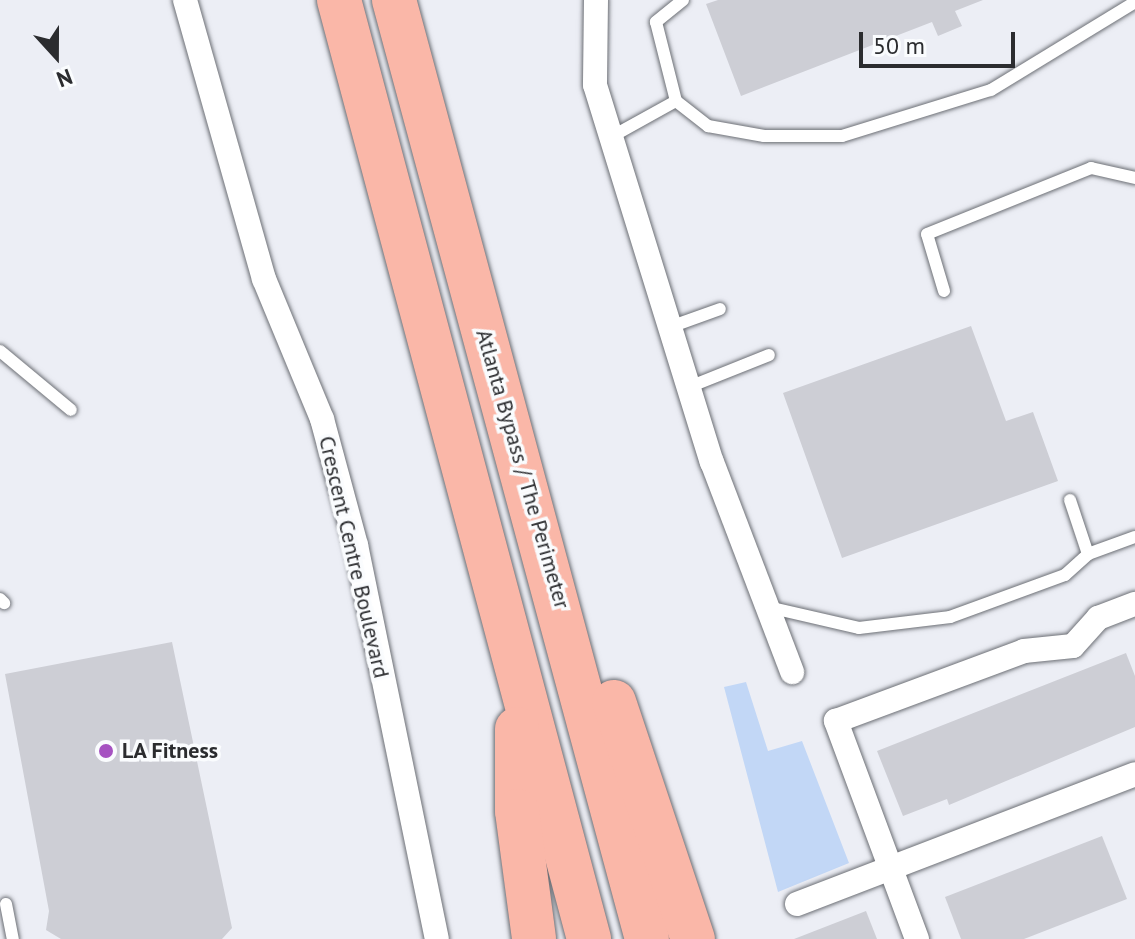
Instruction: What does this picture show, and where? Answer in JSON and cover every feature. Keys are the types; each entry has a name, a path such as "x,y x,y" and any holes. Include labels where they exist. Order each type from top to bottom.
{"highway":[{"path":"339,0 589,939"},
{"name":"Atlanta Bypass / The Perimeter","path":"394,0 534,499 647,939"},
{"path":"534,499 598,654 693,939"},
{"path":"517,667 517,811 534,939"}],"street":[{"name":"Crescent Centre Boulevard","path":"185,0 264,279 322,419 356,545 437,939"},
{"path":"596,0 592,59 611,137 689,387 792,672"},
{"path":"917,939 836,721 1024,651 1073,646 1098,618 1135,604"},
{"path":"797,904 1135,774"}],"lane":[{"path":"683,0 656,22 676,101 708,126 764,136 842,136 991,90 1135,2"},
{"path":"611,137 676,101"},
{"path":"944,291 927,234 1091,168 1135,178"},
{"path":"670,327 720,309"},
{"path":"0,351 71,410"},
{"path":"689,387 769,355"},
{"path":"1070,500 1088,554"},
{"path":"768,607 859,628 950,617 1065,575 1088,554 1135,537"},
{"path":"6,904 13,939"}],"water":[{"path":"746,682 768,751 802,741 849,863 778,892 724,687"}],"building":[{"path":"718,0 983,0 955,11 962,26 938,36 932,22 741,96 706,4"},
{"path":"971,326 1006,421 1033,412 1058,481 842,558 783,393"},
{"name":"LA Fitness","path":"172,642 232,928 222,939 61,939 46,930 49,911 5,674"},
{"path":"1126,653 1135,676 1135,727 949,805 947,799 903,816 877,751"},
{"path":"1102,836 1127,899 1024,939 961,939 945,897"},
{"path":"866,911 877,939 794,939"}],"place":[{"name":"LA Fitness","path":"106,751"}]}
